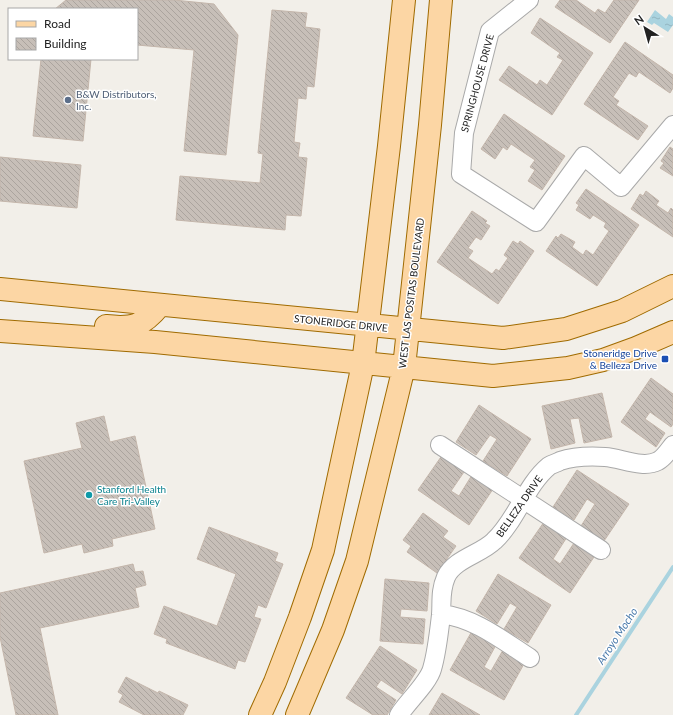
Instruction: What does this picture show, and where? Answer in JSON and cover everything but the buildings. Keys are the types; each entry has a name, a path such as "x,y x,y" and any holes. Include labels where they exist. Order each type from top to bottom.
{"main road":[{"path":"260,715 275,682 300,617 323,550 362,364 389,146 404,0"},
{"name":"WEST LAS POSITAS BOULEVARD","path":"297,715 338,617 357,561 404,367 441,0"},
{"name":"STONERIDGE DRIVE","path":"0,289 502,338 566,329 622,312 673,286"},
{"path":"29,334 43,326 66,323 123,328 134,327 152,316 160,305"},
{"path":"0,331 156,342 362,364 493,376 568,368 603,360 673,332"}],"street":[{"name":"SPRINGHOUSE DRIVE","path":"529,0 490,31 464,133 461,174 536,222 584,156 621,186 673,124"},
{"path":"440,445 601,550"},
{"name":"BELLEZA DRIVE","path":"399,715 409,700 423,686 432,670 441,614 441,594 447,575 458,563 495,541 524,500 534,482 550,465 562,460 586,456 606,457 646,464 659,461 673,445"},
{"path":"441,614 457,616 476,624 530,658"}],"water":[{"path":"655,10 666,19 669,14 673,17 673,25 668,32 654,23 652,25 647,22"}],"waterway":[{"name":"Arroyo Mocho","path":"576,715 673,567"}],"place":[{"name":"B&W Distributors, Inc.","path":"68,100"},
{"name":"Stoneridge Drive & Belleza Drive","path":"665,359"},
{"name":"Stanford Health Care Tri-Valley","path":"89,495"}]}
